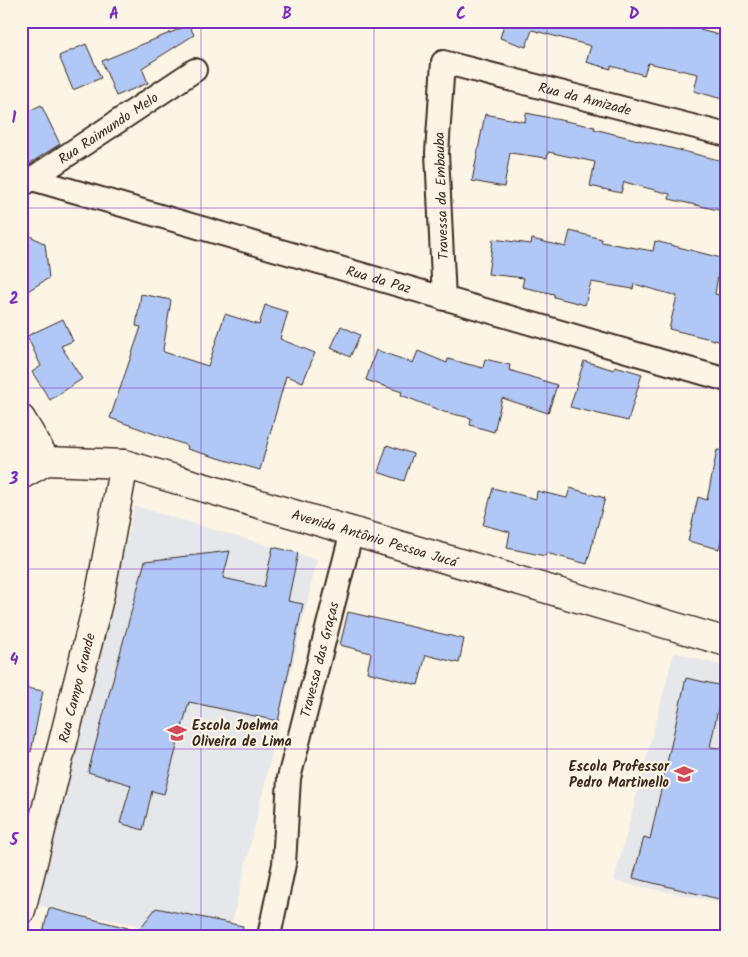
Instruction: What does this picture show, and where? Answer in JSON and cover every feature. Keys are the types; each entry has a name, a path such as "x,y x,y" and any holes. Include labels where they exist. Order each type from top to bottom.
{"street":[{"name":"Rua da Amizade","path":"443,62 727,135"},
{"name":"Travessa da Embauba","path":"443,62 438,153 444,299"},
{"name":"Rua Raimundo Melo","path":"27,183 195,70"},
{"name":"Rua da Paz","path":"27,183 727,380"},
{"path":"21,419 46,461 21,475"},
{"name":"Avenida Antônio Pessoa Jucá","path":"46,461 124,464 727,642"},
{"name":"Rua Campo Grande","path":"21,910 100,594 124,464"},
{"name":"Travessa das Graças","path":"270,936 284,864 289,778 352,531"}],"shaded area":[{"name":"Escola Joelma Oliveira de Lima","path":"135,506 317,560 229,936 137,936 136,925 35,905"},
{"name":"Escola Professor Pedro Martinello","path":"674,652 727,667 727,904 614,881"}],"building":[{"path":"505,21 629,21 664,30 665,27 678,30 680,21 702,21 700,30 727,37 727,80 722,99 694,91 698,74 648,63 644,75 611,66 611,69 586,62 591,46 532,30 526,47 500,38"},
{"path":"189,25 194,35 142,68 148,83 116,96 102,61"},
{"path":"86,44 101,78 73,90 59,56"},
{"path":"41,105 60,144 21,169 21,115"},
{"path":"526,113 595,127 594,129 727,162 727,212 669,199 670,194 624,182 621,193 590,186 595,162 548,152 547,158 510,153 504,187 472,181 485,114 525,122"},
{"path":"21,231 45,244 49,278 21,295"},
{"path":"570,231 602,239 601,242 653,251 655,241 721,258 715,294 727,297 727,343 669,329 677,296 634,284 633,289 591,282 585,305 554,297 554,294 522,287 524,278 488,274 493,239 531,244 532,239 566,247"},
{"path":"141,294 171,300 164,352 208,366 225,314 259,325 265,305 288,312 280,339 315,353 303,382 286,376 260,470 187,449 188,446 110,418 141,327 136,326"},
{"path":"63,319 73,341 61,346 82,379 50,400 32,372 41,366 27,336"},
{"path":"341,326 360,335 350,357 331,348"},
{"path":"376,350 413,363 418,351 447,363 448,359 483,368 485,359 510,365 509,370 557,385 548,413 502,398 494,432 470,425 471,418 444,412 401,395 402,392 366,380"},
{"path":"584,361 614,370 615,366 642,374 628,421 570,407"},
{"path":"387,445 413,454 404,481 378,472"},
{"path":"717,450 727,451 727,517 719,549 688,541 698,497 707,500"},
{"path":"493,488 536,499 537,491 567,498 570,488 605,498 587,564 546,553 545,556 507,548 510,532 483,525"},
{"path":"273,547 298,553 288,601 303,604 278,721 189,702 164,794 152,791 143,830 120,823 131,785 88,772 145,561 230,551 223,578 264,587"},
{"path":"348,612 464,639 459,663 426,655 418,685 367,672 371,653 340,645"},
{"name":"Escola Professor Pedro Martinello","path":"686,678 723,686 710,747 727,749 727,901 633,878 644,837 650,839"},
{"path":"21,687 43,691 31,752 21,751"},
{"path":"49,908 128,928 127,936 42,936"},
{"path":"156,908 243,926 242,936 134,936"}],"place":[{"name":"Escola Joelma Oliveira de Lima","path":"177,733"},
{"name":"Escola Professor Pedro Martinello","path":"684,774"}]}
